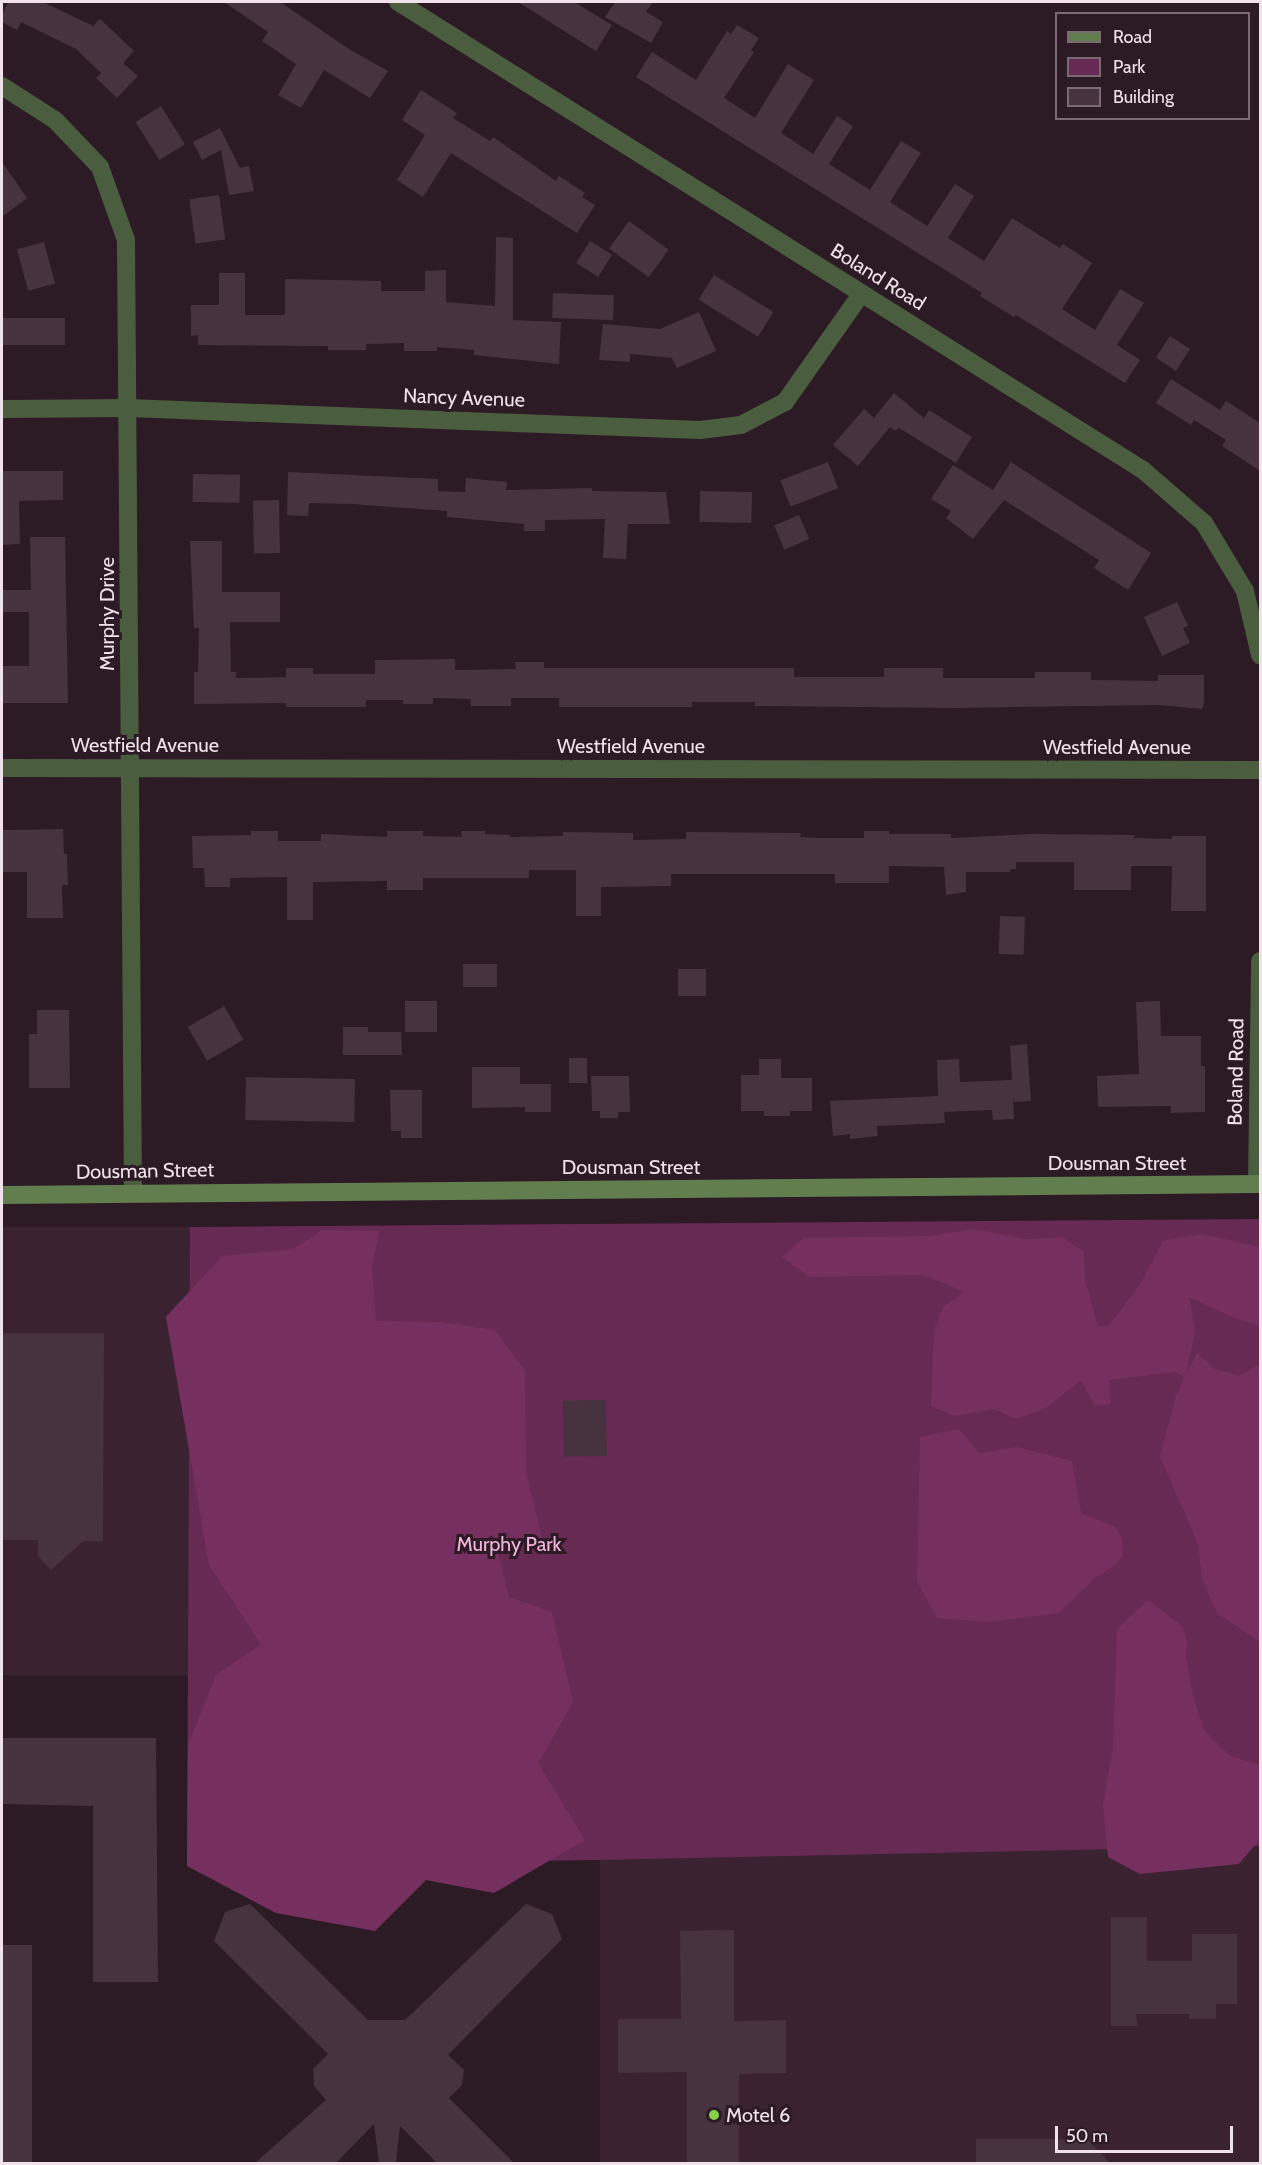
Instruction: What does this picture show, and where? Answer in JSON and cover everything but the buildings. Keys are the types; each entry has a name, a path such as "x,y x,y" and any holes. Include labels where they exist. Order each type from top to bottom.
{"street":[{"name":"Boland Road","path":"398,2 1143,470 1204,523 1245,591 1260,655"},
{"name":"Murphy Drive","path":"2,86 55,120 100,167 126,240 133,1193"},
{"name":"Nancy Avenue","path":"2,409 129,408 700,430 741,425 785,402 862,293"},
{"name":"Westfield Avenue","path":"2,768 1260,770"},
{"name":"Boland Road","path":"1259,1184 1260,961"},
{"name":"Dousman Street","path":"2,1195 1259,1184"}],"shaded area":[{"path":"2,1227 190,1227 190,1675 2,1675"},
{"path":"974,1229 1025,1239 1062,1237 1084,1252 1085,1280 1098,1327 1109,1326 1141,1283 1163,1241 1202,1234 1260,1247 1260,1326 1237,1319 1189,1297 1195,1332 1186,1374 1197,1353 1215,1369 1240,1376 1260,1364 1260,1642 1217,1613 1202,1579 1198,1544 1160,1457 1176,1396 1185,1377 1176,1372 1109,1380 1111,1404 1095,1406 1081,1380 1046,1408 1016,1419 994,1409 954,1416 931,1406 934,1330 943,1307 964,1292 924,1275 810,1277 782,1257 804,1238 929,1236"},
{"path":"322,1230 379,1231 372,1267 376,1321 442,1322 495,1330 525,1371 526,1473 542,1538 495,1542 509,1597 552,1612 573,1702 538,1763 585,1840 494,1893 426,1880 375,1931 276,1913 187,1866 188,1745 216,1675 261,1644 209,1565 166,1317 222,1256 294,1249"},
{"path":"959,1429 979,1453 1017,1447 1072,1461 1081,1513 1115,1527 1122,1538 1123,1555 1114,1566 1095,1578 1059,1613 990,1622 937,1618 917,1581 920,1437"},
{"path":"1148,1600 1183,1627 1187,1642 1186,1657 1193,1696 1204,1730 1230,1756 1260,1765 1260,1839 1239,1864 1140,1874 1108,1857 1103,1805 1113,1749 1117,1629"},
{"path":"600,1846 1260,1846 1260,2163 600,2163"}],"green space":[{"name":"Murphy Park","path":"1260,1219 1260,1846 187,1866 190,1227"}],"place":[{"name":"Motel 6","path":"714,2115"}]}
